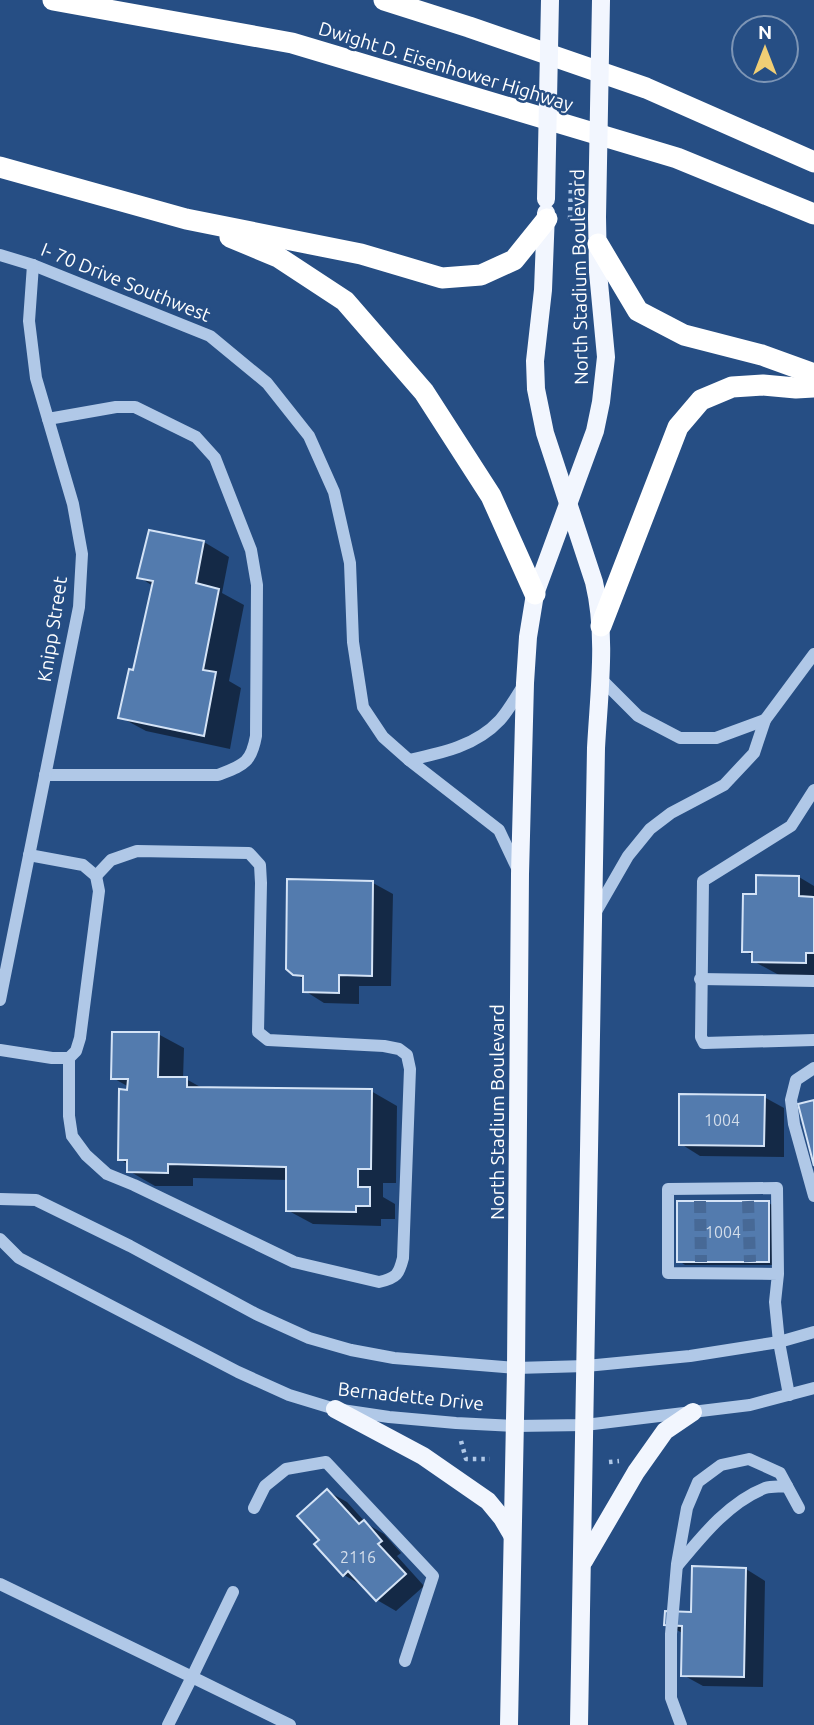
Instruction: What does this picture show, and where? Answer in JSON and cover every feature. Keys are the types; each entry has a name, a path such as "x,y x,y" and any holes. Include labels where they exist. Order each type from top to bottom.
{"highway":[{"name":"Dwight D. Eisenhower Highway","path":"53,0 292,43 677,158 814,214"},
{"name":"Dwight D. Eisenhower Highway","path":"383,0 646,88 814,162"},
{"path":"0,167 186,219 361,254 442,278 481,275 513,260 546,209"},
{"path":"186,219 278,257 345,301 424,392 476,472 491,496 535,594"},
{"path":"598,244 638,311 684,335 762,355 814,374"},
{"path":"601,626 678,427 701,400 732,387 814,387"}],"main road":[{"name":"North Stadium Boulevard","path":"550,0 546,209 543,290 535,361 536,389 545,433 594,582 601,626 596,748 579,1725"},
{"name":"North Stadium Boulevard","path":"509,1725 525,683 528,637 535,594 594,431 601,402 606,357 598,272 597,217 601,0"},
{"path":"335,1409 423,1456 488,1501 513,1536"},
{"path":"582,1564 636,1472 665,1431 693,1412"}],"street":[{"name":"I- 70 Drive Southwest","path":"0,255 33,265 210,336 267,383 309,436 334,492 350,563 353,642 363,707 383,737 409,761 499,830 520,874"},
{"name":"Knipp Street","path":"0,1000 79,607 82,554 73,504 36,378 29,321 33,265"},
{"path":"45,775 218,775 242,766 253,752 256,736 257,585 251,550 215,458 196,437 135,407 116,407 48,419"},
{"path":"594,915 628,856 650,829 671,813 724,785 754,753 765,720 814,654"},
{"path":"600,678 638,716 680,738 716,737 765,720"},
{"path":"409,761 449,751 474,741 499,720 525,683"},
{"path":"814,790 791,826 703,881 700,979 701,1037 704,1043 814,1041"},
{"path":"29,855 83,865 96,876 99,891 80,1038 76,1051 69,1058 69,1116 72,1136 86,1155 107,1174 294,1262 379,1282 391,1279 399,1272 403,1258 410,1069 407,1055 399,1049 384,1046 268,1040 258,1032 261,883 260,865 249,853 137,851 111,860 96,876"},
{"path":"700,979 814,981"},
{"path":"0,1049 52,1058 69,1058"},
{"path":"814,1068 796,1080 791,1100 794,1124 814,1196"},
{"path":"778,1274 750,1268 701,1268 668,1273 668,1189 700,1195 748,1195 777,1188 778,1274 775,1302 789,1395"},
{"name":"Bernadette Drive","path":"0,1199 36,1200 130,1246 256,1314 309,1338 394,1358 516,1367 586,1366 690,1356 779,1342 814,1332"},
{"name":"Bernadette Drive","path":"0,1239 19,1258 238,1371 289,1395 335,1409 389,1418 515,1426 585,1425 750,1405 814,1388"},
{"path":"681,1725 671,1698 671,1634 676,1567 687,1508 698,1482 721,1465 749,1459 780,1473 799,1508"},
{"path":"254,1508 265,1486 286,1469 326,1462 433,1576 405,1661"},
{"path":"676,1567 734,1505 767,1487 787,1486"},
{"path":"0,1584 290,1725"},
{"path":"169,1725 233,1592"}],"path":[{"path":"461,1441 466,1459 490,1459"}],"building":[{"path":"149,530 204,541 196,583 219,589 203,670 216,672 204,736 118,718 129,669 133,670 153,581 137,578"},
{"path":"756,875 799,876 799,896 814,897 814,953 806,953 806,963 752,962 752,952 742,952 743,894 756,894"},
{"path":"287,879 373,881 372,976 339,975 339,993 303,992 303,976 293,975 286,969"},
{"path":"112,1032 159,1032 158,1077 187,1077 187,1087 372,1089 371,1169 358,1169 358,1187 370,1187 370,1206 356,1206 356,1212 286,1211 286,1167 168,1164 168,1173 127,1172 127,1160 118,1160 119,1089 127,1090 128,1079 111,1079"},
{"path":"679,1094 765,1095 764,1146 679,1145"},
{"path":"814,1100 814,1166 798,1104"},
{"path":"677,1201 769,1201 769,1262 677,1262"},
{"path":"327,1489 359,1524 364,1520 382,1541 378,1544 406,1574 376,1601 348,1571 343,1576 314,1544 319,1540 297,1516"},
{"path":"692,1566 746,1568 744,1677 681,1676 682,1626 664,1625 665,1611 691,1612"}],"tunnel":[{"path":"700,1201 701,1262"},
{"path":"748,1201 750,1262"}]}
